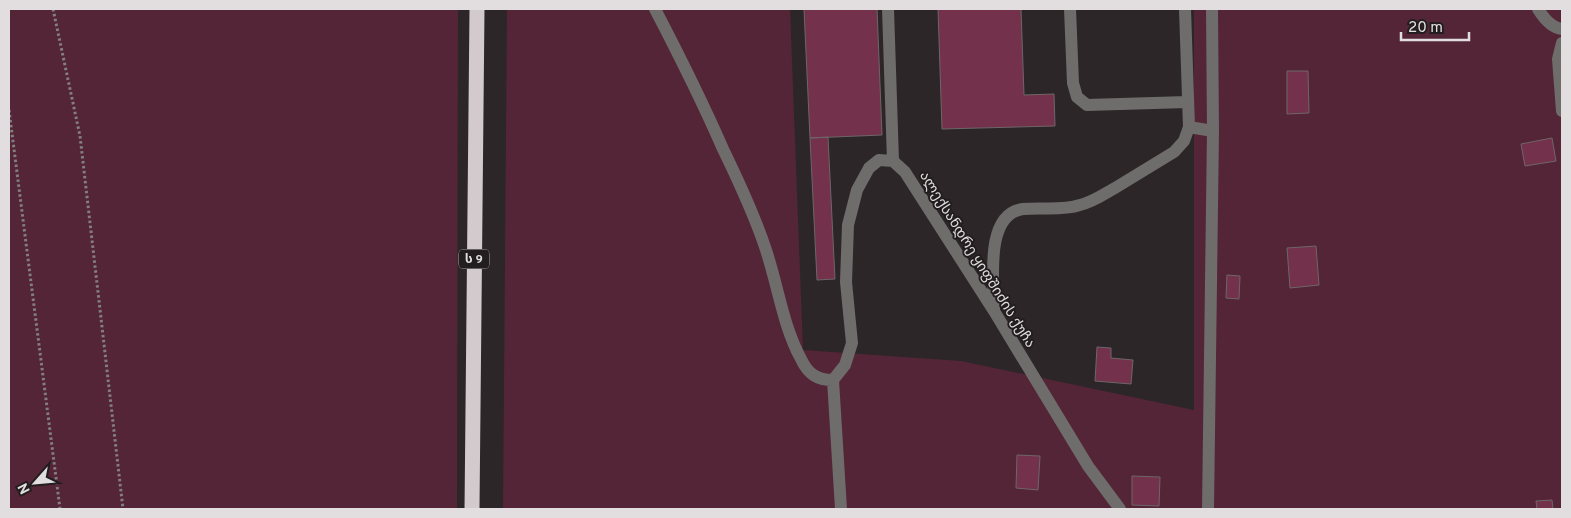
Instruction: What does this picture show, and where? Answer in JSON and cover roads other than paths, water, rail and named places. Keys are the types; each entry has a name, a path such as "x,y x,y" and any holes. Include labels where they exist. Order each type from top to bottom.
{"highway":[{"name":"ს 9","path":"472,509 477,9"}],"street":[{"path":"655,9 684,64 742,190 766,250 790,334 800,359 808,370 820,380 833,380"},
{"path":"841,509 833,380 845,365 852,343 846,282 848,225 857,190 869,168 879,160 893,161 888,9"},
{"path":"1070,9 1073,83 1076,97 1086,105 1187,102"},
{"path":"994,311 994,252 998,230 1008,215 1021,209 1058,209 1080,205 1098,198 1174,152 1184,141 1189,127 1185,9"},
{"path":"1208,509 1212,9"},
{"path":"1538,9 1544,17 1558,28 1562,28"},
{"path":"1562,43 1558,59 1562,111"},
{"path":"1189,127 1212,131"},
{"name":"ალექსანდრე ყიფშიძის ქუჩა","path":"893,161 905,172 994,311 1088,466 1120,509"}]}
